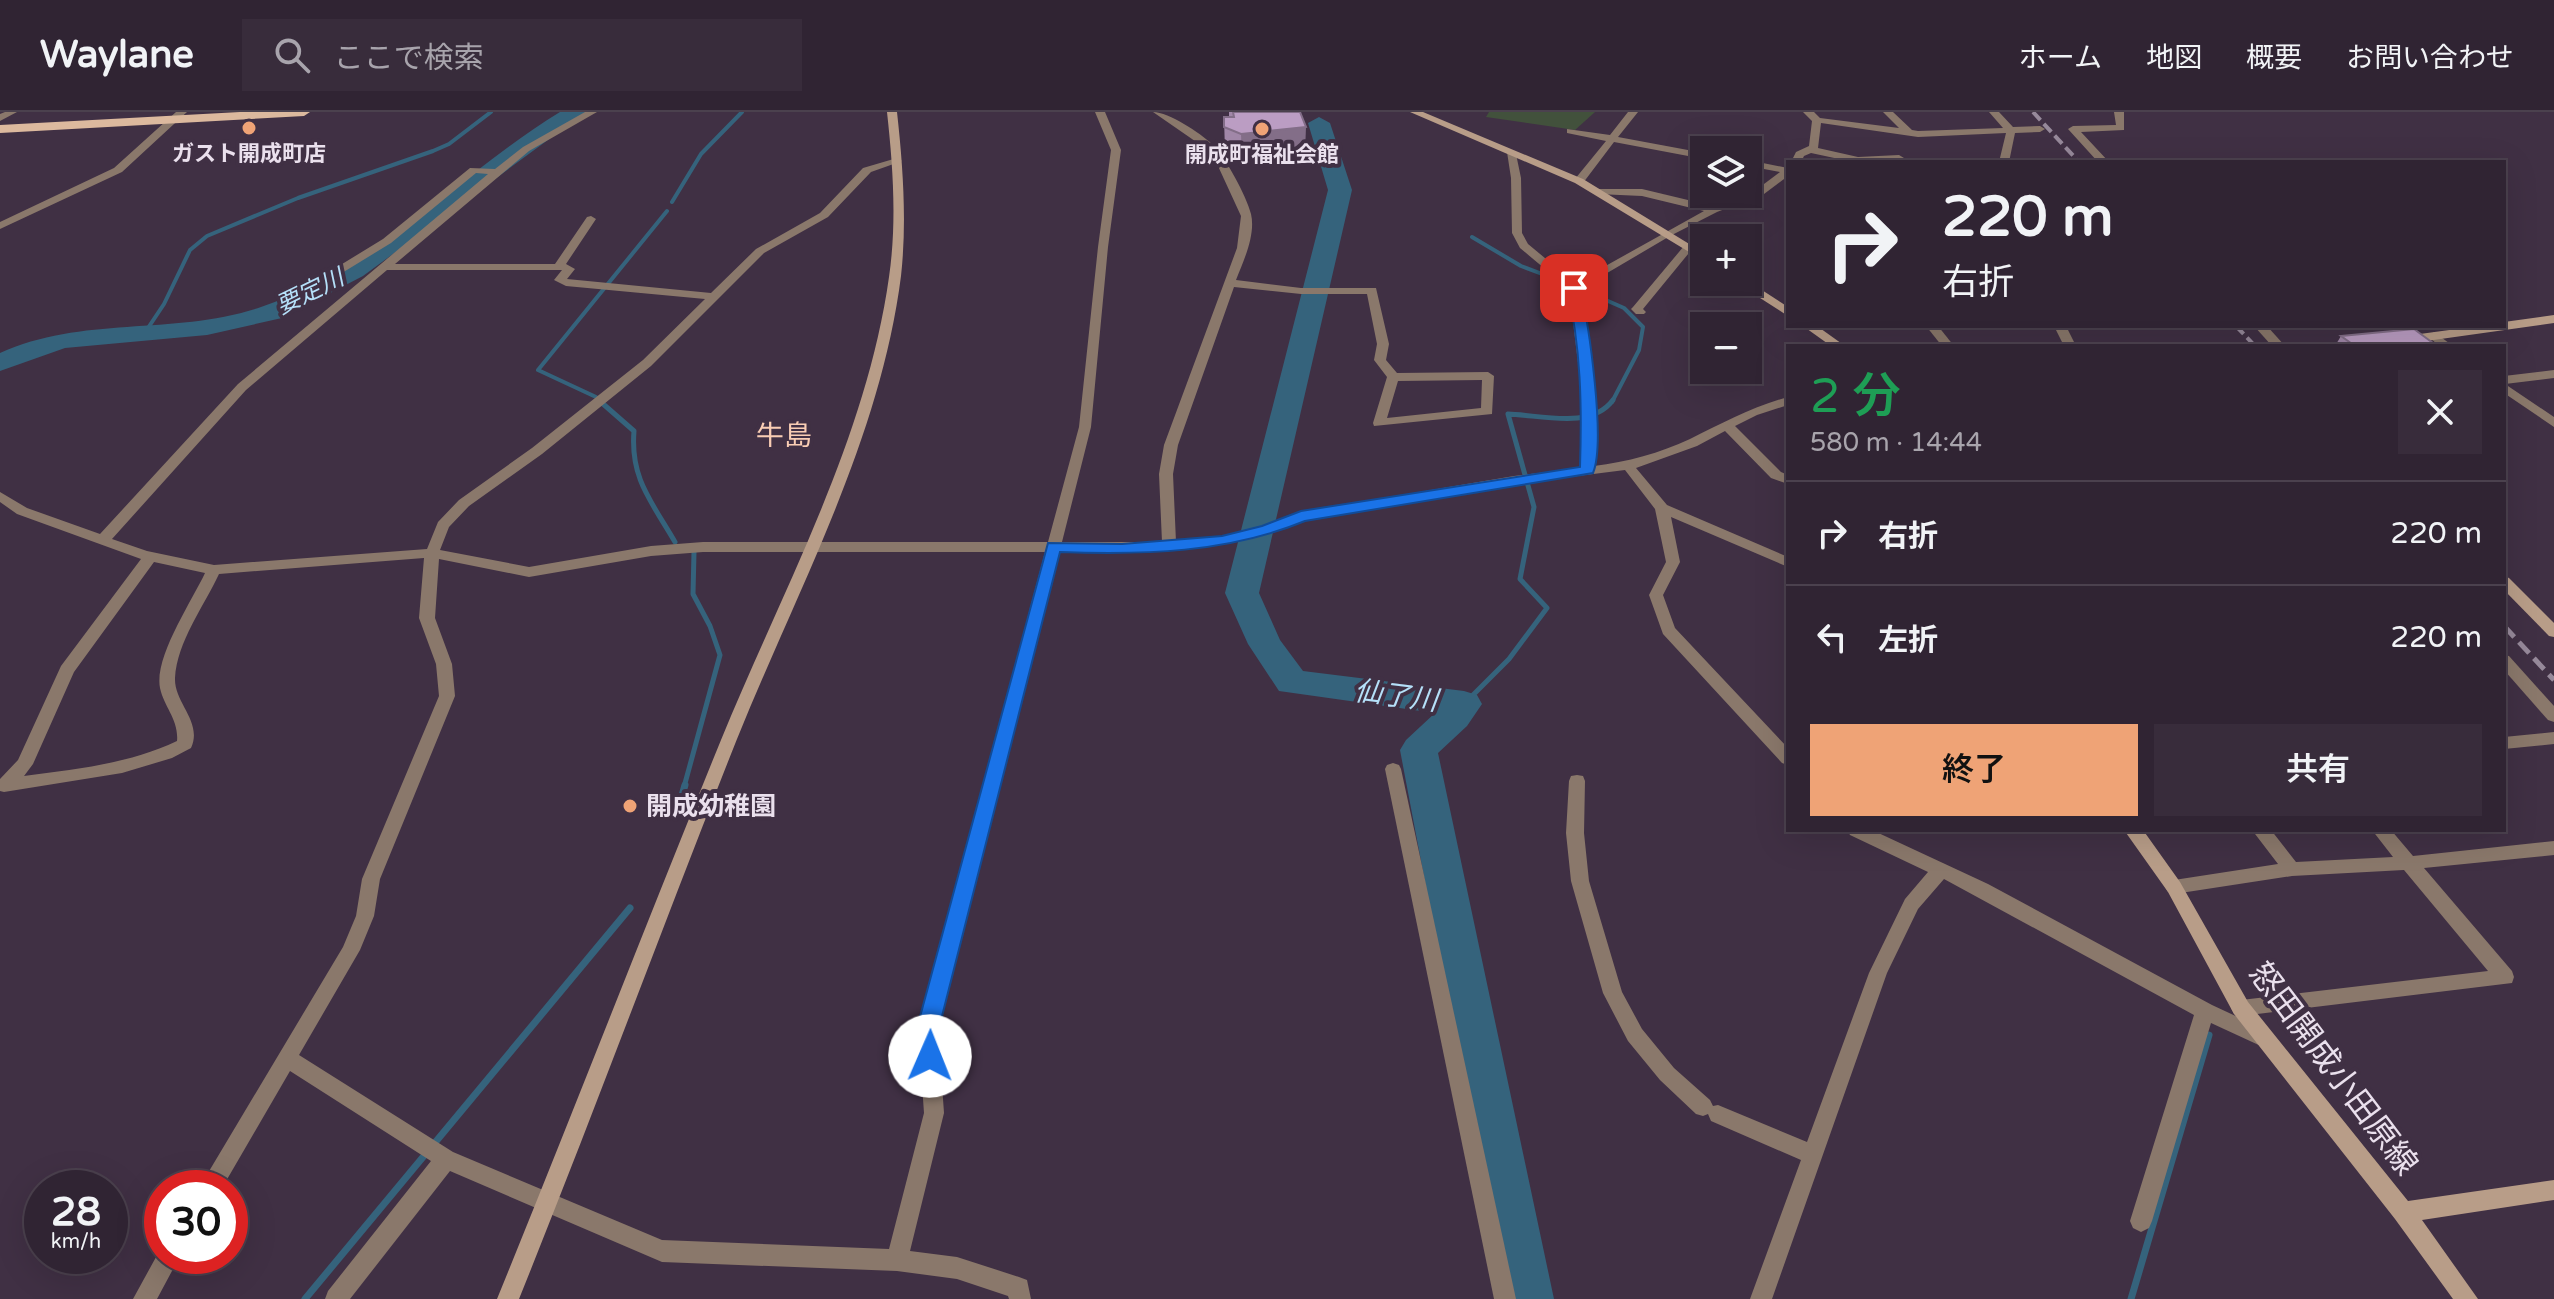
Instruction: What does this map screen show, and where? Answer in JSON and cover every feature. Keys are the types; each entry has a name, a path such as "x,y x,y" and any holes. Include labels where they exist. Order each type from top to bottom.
{"main road":[{"path":"0,129 177,116 304,112"}],"street":[{"path":"0,118 12,112"},
{"path":"103,540 242,387 495,172 526,149 592,112"},
{"path":"508,1299 735,724 811,548 865,405 882,345 895,276 897,161 892,112"},
{"path":"897,1260 934,1113 928,1028 1085,427 1116,150 1100,112"},
{"path":"1158,112 1208,146 1246,216 1246,234 1230,283 1171,445 1166,474 1169,547"},
{"path":"1415,112 1579,181 1688,248 1637,309 1640,312"},
{"path":"1579,181 1633,112"},
{"path":"1808,112 1817,120 1909,133 2040,129"},
{"path":"1888,112 1909,133"},
{"path":"1994,112 2011,131"},
{"path":"2102,160 2069,129 2121,128 2119,112"},
{"path":"0,226 118,170 177,116"},
{"path":"1797,160 1800,154 1814,147 1817,120"},
{"path":"1570,131 1690,153"},
{"path":"2004,160 2011,131"},
{"path":"1808,149 1858,160 1899,158"},
{"path":"1511,154 1516,178 1517,233 1524,246 1574,288 1583,325 1589,414 1587,470"},
{"path":"221,1170 351,950 365,916 371,879 385,842 444,705 446,672 427,618 432,553 443,525 464,503 537,451 635,373 772,242 824,215 867,170 897,161"},
{"path":"1762,166 1786,171"},
{"path":"356,291 320,282 387,241 477,171 495,172"},
{"path":"1762,190 1786,172"},
{"path":"1598,191 1680,198 1713,210"},
{"path":"1574,288 1666,234 1718,208"},
{"path":"558,267 591,219"},
{"path":"385,267 558,267 569,269 560,278 561,282 715,297"},
{"path":"1230,283 1301,291 1372,290 1383,344 1380,360 1393,377"},
{"path":"1762,295 1786,311"},
{"path":"2506,326 2554,319"},
{"path":"1812,328 1836,344"},
{"path":"1934,328 1946,344"},
{"path":"2262,328 2277,344"},
{"path":"2389,342 2490,328"},
{"path":"2434,336 2444,344"},
{"path":"2506,380 2554,374"},
{"path":"1488,376 1487,411 1379,423 1393,377 1488,376"},
{"path":"2506,388 2554,423"},
{"path":"0,496 22,511 150,557 214,570 432,553 529,572 673,549 1169,547 1222,541 1267,530 1301,516 1628,466 1692,443 1752,412 1786,402"},
{"path":"1727,425 1776,475 1786,479"},
{"path":"1628,466 1662,508 1673,562 1656,595 1668,630 1786,757"},
{"path":"1662,508 1786,561"},
{"path":"3,787 25,764 67,670 150,557"},
{"path":"3,787 169,754 185,744 188,733 166,682 171,663 214,570"},
{"path":"2506,583 2554,632"},
{"path":"2506,662 2554,716"},
{"path":"2506,743 2554,738"},
{"path":"1393,769 1505,1299"},
{"path":"1577,781 1575,833 1580,881 1613,993 1635,1035 1667,1074 1710,1110 1811,1154"},
{"path":"1860,832 1939,872 1982,889 2205,1011 2263,1038"},
{"name":"怒田開成小田原線","path":"2134,832 2174,887 2241,1008 2403,1212 2467,1299"},
{"path":"2263,832 2292,869"},
{"path":"2241,1008 2505,977 2383,832"},
{"path":"2174,887 2292,869 2409,863 2554,848"},
{"path":"1761,1299 1878,973 1911,904 1939,872"},
{"path":"2141,1221 2205,1011"},
{"path":"287,1058 446,1159 662,1251 897,1260 957,1268 1019,1288 1020,1299"},
{"path":"336,1299 446,1159"},
{"path":"2403,1212 2554,1190"},
{"path":"144,1299 159,1274"}],"green space":[{"path":"1489,112 1595,112 1575,130 1486,117"}],"building":[{"path":"1233,112 1300,112 1306,127 1241,134 1224,127 1224,117 1234,117"},
{"path":"2414,329 2434,344 2352,344 2341,336"}],"waterway":[{"path":"146,331 164,304 190,250 207,236 298,198 433,151 449,144 491,112"},
{"name":"要定川","path":"0,363 30,349 64,341 241,322 315,294 391,246 536,136 575,112"},
{"path":"672,202 701,154 742,112"},
{"name":"仙了川","path":"1319,123 1340,190 1242,593 1265,644 1292,682 1464,704 1419,750 1529,1299"},
{"path":"596,397 538,370 667,211"},
{"path":"1472,237 1521,266 1566,283"},
{"path":"1576,287 1624,308 1643,327 1639,350 1612,402"},
{"path":"1464,704 1509,659 1547,608 1520,579 1534,507 1508,414 1579,418 1604,409 1613,400"},
{"path":"602,403 634,431 635,463 639,477 675,542"},
{"path":"684,787 720,655 710,626 693,594 694,552"},
{"path":"679,806 685,785"},
{"path":"305,1299 630,908"},
{"path":"2131,1299 2209,1035"}],"railway":[{"path":"2033,112 2077,160"},
{"path":"2238,328 2253,344"},
{"path":"2506,628 2554,680"}],"place":[{"name":"ガスト開成町店","path":"249,128"},
{"name":"開成町福祉会館","path":"1262,129"},
{"name":"開成幼稚園","path":"630,806"}],"district":[{"name":"牛島","path":"784,436"}],"route":[{"path":"930,1056 928,1028 1053,547 1122,549 1222,541 1267,530 1301,516 1587,470 1589,414 1583,325 1574,288"}]}
